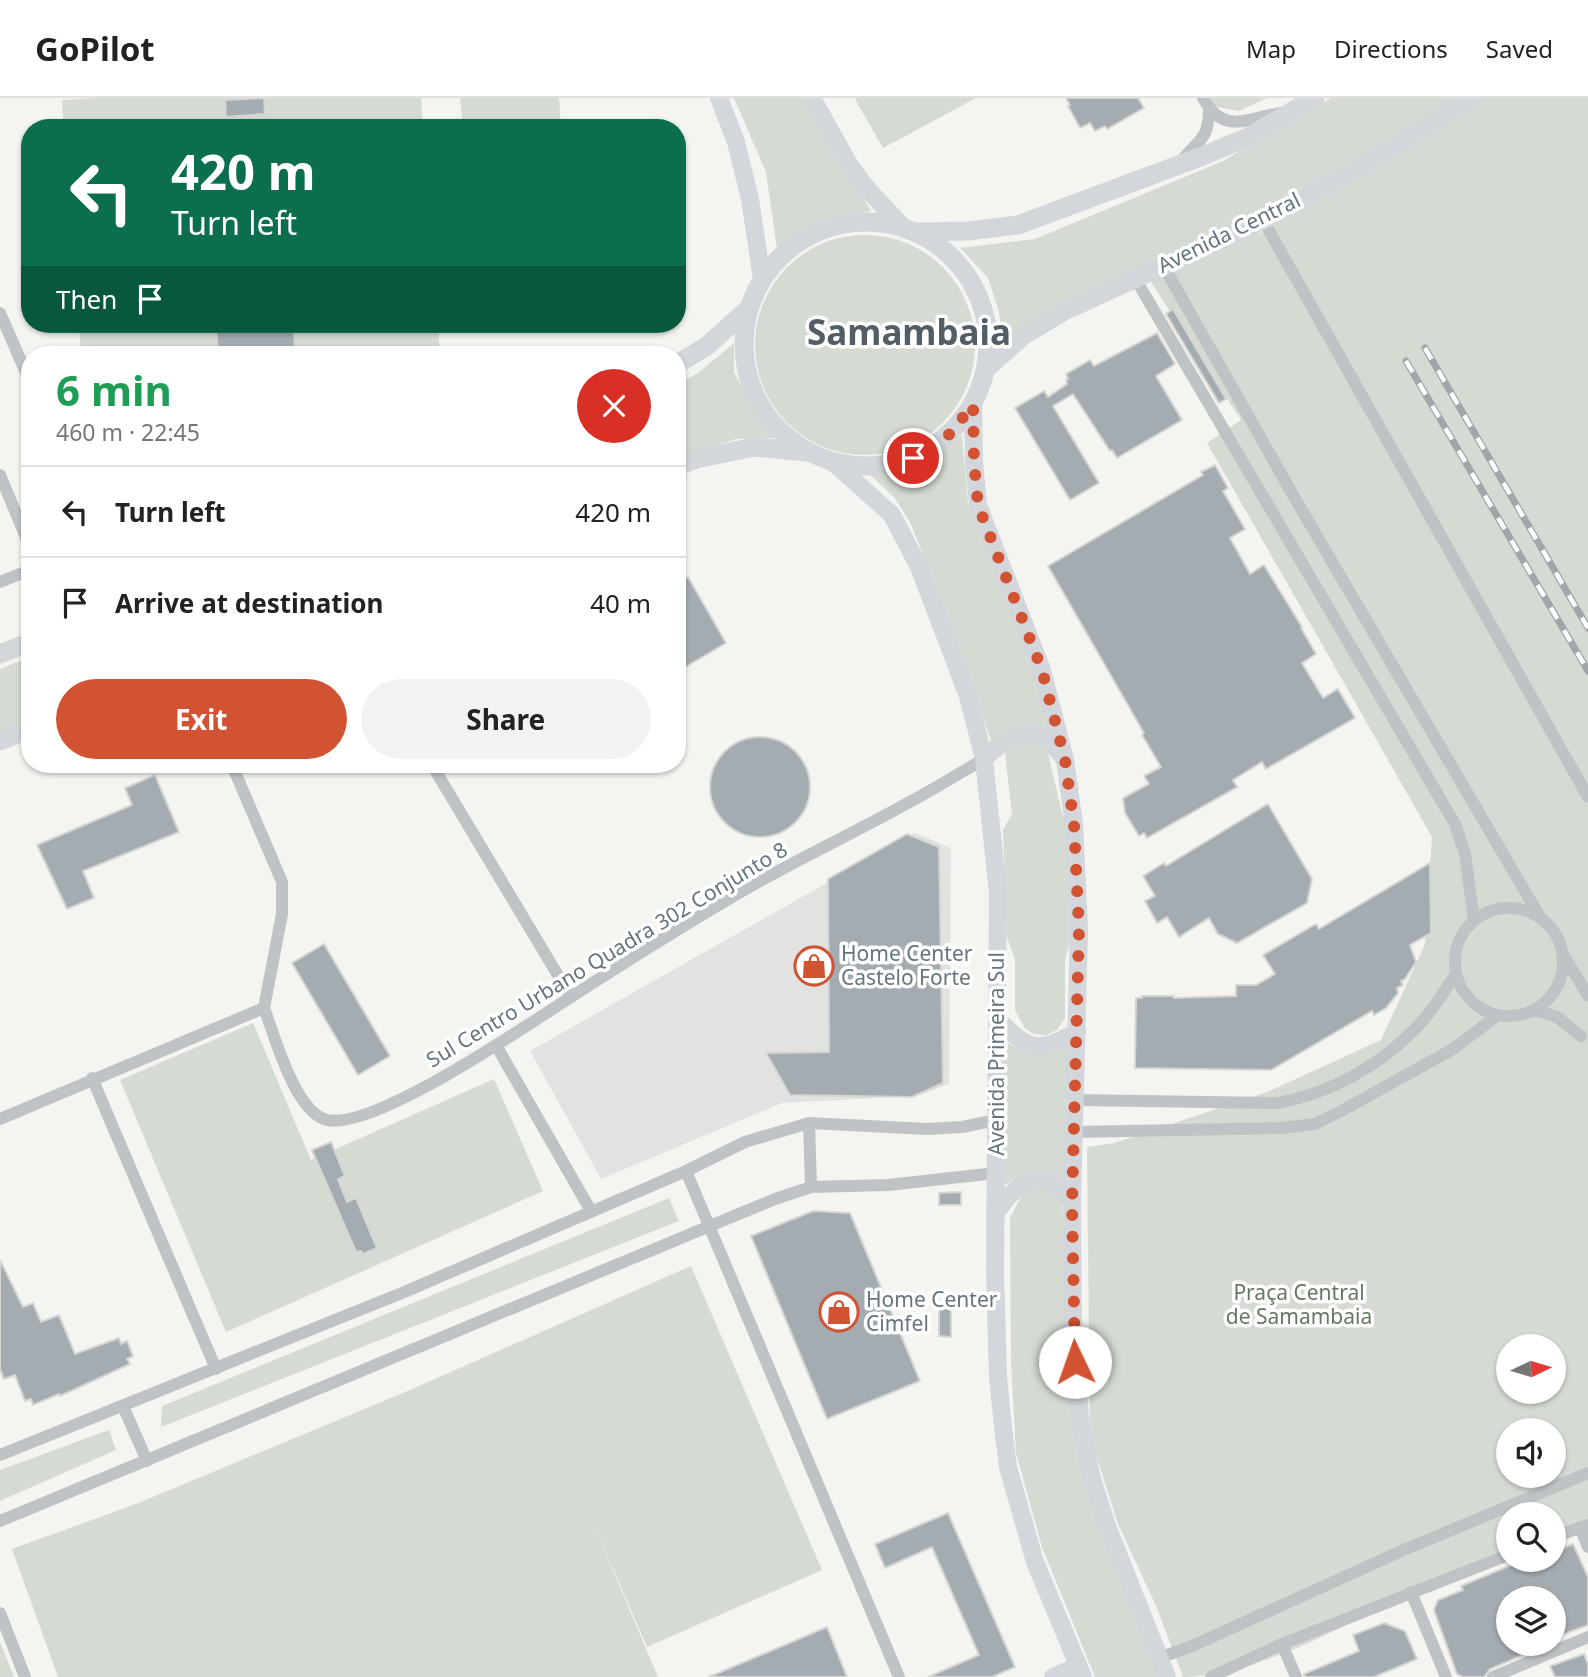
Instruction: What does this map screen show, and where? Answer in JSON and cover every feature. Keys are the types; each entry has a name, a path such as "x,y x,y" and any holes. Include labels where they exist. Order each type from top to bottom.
{"main road":[{"path":"719,98 736,142 750,199 762,279"},
{"path":"812,98 850,166 869,191 910,229 951,254 975,287 988,326 987,368 973,405 947,437 913,458 873,467 833,462 809,452 784,435 764,412 751,385 744,346 750,307 762,279 782,254 808,235 838,224 870,220 910,229 968,231 1018,225 1176,168 1248,137 1315,98"},
{"name":"Avenida Central","path":"987,368 1024,335 1064,311 1263,220 1343,177 1472,98"},
{"path":"686,358 707,346 750,307"},
{"path":"973,405 978,505 1042,670 1065,760 1074,824 1079,929 1072,1204 1073,1341 1081,1426 1092,1479 1107,1526 1167,1677"},
{"path":"686,463 754,447 809,452"},
{"name":"Avenida Primeira Sul","path":"833,462 892,515 914,557 948,638 968,696 984,758 998,893 995,1215 998,1377 1008,1467 1035,1562 1081,1672"},
{"path":"0,654 21,646"},
{"path":"0,741 21,733"},
{"path":"984,758 1009,737 1020,734 1042,738 1054,744 1065,760"},
{"path":"997,1019 1022,1042 1037,1048 1056,1043 1077,1032"},
{"path":"995,1215 1011,1191 1028,1182 1052,1183 1072,1204"},
{"path":"1053,1677 1081,1672"}],"street":[{"path":"1206,103 1222,121 1232,123 1293,112"},
{"path":"1176,168 1204,138 1209,125 1206,103"},
{"path":"1263,220 1588,797"},
{"path":"1163,265 1297,502 1540,918"},
{"path":"1135,278 1455,824 1465,853 1474,920"},
{"path":"0,313 21,361"},
{"path":"0,475 21,525"},
{"path":"0,582 21,574"},
{"name":"Sul Centro Urbano Quadra 302 Conjunto 8","path":"264,1008 303,1103 318,1116 328,1120 357,1118 428,1086 497,1047 739,893 909,803 984,758"},
{"path":"0,1119 264,1008 282,914 282,882 235,773"},
{"path":"437,773 572,997"},
{"path":"1562,952 1562,975 1552,995 1535,1010 1513,1016 1498,1015 1480,1008 1464,992 1456,974 1455,960 1460,938 1474,920 1494,909 1505,907 1527,910 1554,931 1562,952 1588,996"},
{"path":"1575,974 1588,967"},
{"path":"1075,1100 1278,1103 1308,1097 1333,1087 1379,1060 1418,1026 1456,974"},
{"path":"1535,1010 1557,1017 1581,1036"},
{"path":"1074,1132 1281,1128 1315,1124 1453,1049 1498,1015"},
{"path":"497,1047 591,1211"},
{"path":"92,1079 216,1369"},
{"path":"0,1455 402,1293 685,1171 745,1142 809,1123 927,1129 962,1127 996,1120"},
{"path":"809,1123 811,1187"},
{"path":"685,1171 899,1677"},
{"path":"0,1521 708,1227 811,1187 888,1185 996,1173"},
{"path":"124,1406 147,1461"},
{"path":"1159,1658 1192,1646 1399,1552 1588,1473"},
{"path":"1566,1533 1584,1526 1588,1547"},
{"path":"1211,1677 1282,1644 1496,1560"},
{"path":"1411,1592 1446,1677"},
{"path":"0,1614 25,1677"},
{"path":"1493,1677 1587,1638"},
{"path":"1282,1644 1296,1677"}],"shaded area":[{"name":"Home Center Castelo Forte","path":"915,833 951,848 949,1084 917,1096 782,1103 601,1179 530,1051"}],"green space":[{"path":"421,98 422,119 63,119 62,100"},
{"path":"460,98 559,98 560,119 462,119"},
{"path":"734,98 804,98 871,211 821,224 798,234 777,249 766,172"},
{"path":"976,98 883,148 855,99"},
{"path":"1198,98 1267,98 1239,111 1202,104"},
{"path":"1331,98 1463,98 1273,211 1002,344 999,312 988,278 960,248 1035,239 1223,161"},
{"name":"Praça Central de Samambaia","path":"1479,98 1588,98 1588,1525 1566,1533 1566,1502 1496,1502 1496,1561 1409,1595 1269,1659 1211,1675 1183,1677 1157,1608 1118,1524 1090,1436 1087,1147 1114,1143 1267,1092 1381,1040 1425,944 1432,837 1207,443 1241,420 1149,279 1256,232 1263,233"},
{"path":"876,235 907,243 926,253 943,267 957,284 967,303 973,323 973,367 967,387 957,406 943,423 926,437 897,451 854,455 833,451 813,442 795,430 780,415 759,377 755,334 759,313 768,293 780,275 795,260 833,239"},
{"path":"80,333 439,333 440,346 80,346"},
{"path":"734,343 734,372 757,417 777,438 736,439 686,456 686,379 698,373"},
{"path":"962,435 968,503 1037,671 1054,735 993,746 910,522 894,497 868,473 918,462 940,451"},
{"path":"21,661 21,731 0,739 0,669"},
{"path":"1035,737 1048,753 1062,813 1068,826 1072,937 1065,959 1065,1018 1057,1030 1046,1035 1033,1034 1024,1027 1015,1010 1015,960 1007,937 1003,830 1012,814 1005,754 1009,743"},
{"path":"253,1023 311,1160 494,1079 543,1191 226,1332 120,1080"},
{"path":"1005,1041 1024,1052 1037,1055 1070,1044 1068,1188 1050,1176 1036,1172 1021,1176 1003,1186"},
{"path":"1042,1185 1060,1192 1078,1441 1164,1677 1095,1677 1042,1547 1016,1453 1011,1362 1010,1218 1022,1195"},
{"path":"669,1198 679,1221 161,1427 162,1406"},
{"path":"691,1266 822,1570 647,1647 589,1514 658,1677 58,1677 12,1549 136,1504 410,1390"},
{"path":"109,1430 116,1450 0,1501 0,1470"},
{"path":"0,1642 14,1677 0,1677"}],"building":[{"path":"264,98 265,114 226,117 225,100"},
{"path":"1066,98 1138,98 1144,108 1107,129 1105,126 1095,131 1090,123 1080,128"},
{"path":"1173,309 1226,399 1219,403 1166,314"},
{"path":"217,333 294,333 295,346 217,346"},
{"path":"1157,333 1175,364 1156,376 1182,420 1117,458 1073,394 1053,406 1099,483 1070,500 1015,408 1044,391 1048,397 1067,384 1066,374 1090,360 1094,366"},
{"path":"1215,465 1228,488 1223,491 1245,529 1230,538 1250,574 1264,565 1302,627 1316,654 1302,663 1323,698 1338,689 1355,718 1266,769 1262,762 1233,780 1237,787 1147,838 1144,833 1139,836 1125,813 1123,798 1149,784 1144,776 1161,767 1048,566 1203,475 1201,472"},
{"path":"688,577 726,643 686,667"},
{"path":"760,737 779,741 795,752 806,768 810,787 806,806 795,822 779,833 760,837 741,833 725,822 714,806 710,787 714,768 725,752 741,741"},
{"path":"155,775 179,832 83,871 94,898 67,909 37,845 132,805 125,788"},
{"path":"1268,804 1312,879 1307,903 1237,943 1218,934 1209,918 1179,937 1167,917 1157,923 1145,901 1155,896 1143,876 1164,863 1166,866"},
{"path":"907,834 939,847 943,1083 912,1097 790,1095 766,1053 829,1052 828,879"},
{"path":"1430,863 1431,933 1410,945 1416,962 1401,981 1403,985 1397,988 1398,993 1386,1008 1374,1015 1372,1011 1271,1070 1135,1068 1136,998 1236,996 1236,985 1256,985 1275,974 1263,955 1316,924 1319,929"},
{"path":"324,944 390,1056 358,1075 292,963"},
{"path":"331,1142 345,1176 338,1179 347,1202 356,1198 377,1248 363,1254 361,1251 356,1252 312,1150"},
{"path":"961,1192 961,1205 939,1205 939,1193"},
{"path":"813,1211 850,1213 920,1381 827,1419 751,1236"},
{"path":"0,1260 23,1307 33,1303 41,1322 59,1315 75,1354 119,1338 121,1344 127,1341 133,1356 127,1359 130,1364 60,1396 59,1394 33,1405 31,1399 25,1401 15,1375 4,1379 0,1369"},
{"path":"939,1304 951,1305 951,1337 939,1336"},
{"path":"948,1513 1015,1667 992,1677 928,1677 979,1655 932,1547 885,1568 875,1544"},
{"path":"1573,1544 1588,1577 1588,1625 1566,1633 1566,1586 1496,1586 1496,1656 1520,1656 1490,1669 1484,1677 1463,1677 1457,1674 1434,1610 1438,1600 1463,1590 1461,1586 1496,1571 1566,1572 1566,1547"},
{"path":"1384,1623 1405,1631 1417,1659 1374,1677 1305,1677 1304,1674 1359,1651 1353,1635"},
{"path":"827,1627 847,1677 709,1677"},
{"path":"1584,1654 1588,1664 1588,1677 1555,1677 1550,1666"}],"railway":[{"path":"1425,348 1588,628"},
{"path":"1406,361 1588,671"}],"place":[{"name":"Home Center Castelo Forte","path":"814,966"},
{"name":"Home Center Cimfel","path":"839,1312"}],"district":[{"name":"Samambaia","path":"909,333"}],"route":[{"path":"913,458 947,437 973,405 978,505 1042,670 1065,760 1074,824 1079,929 1072,1204 1075,1362"}]}
